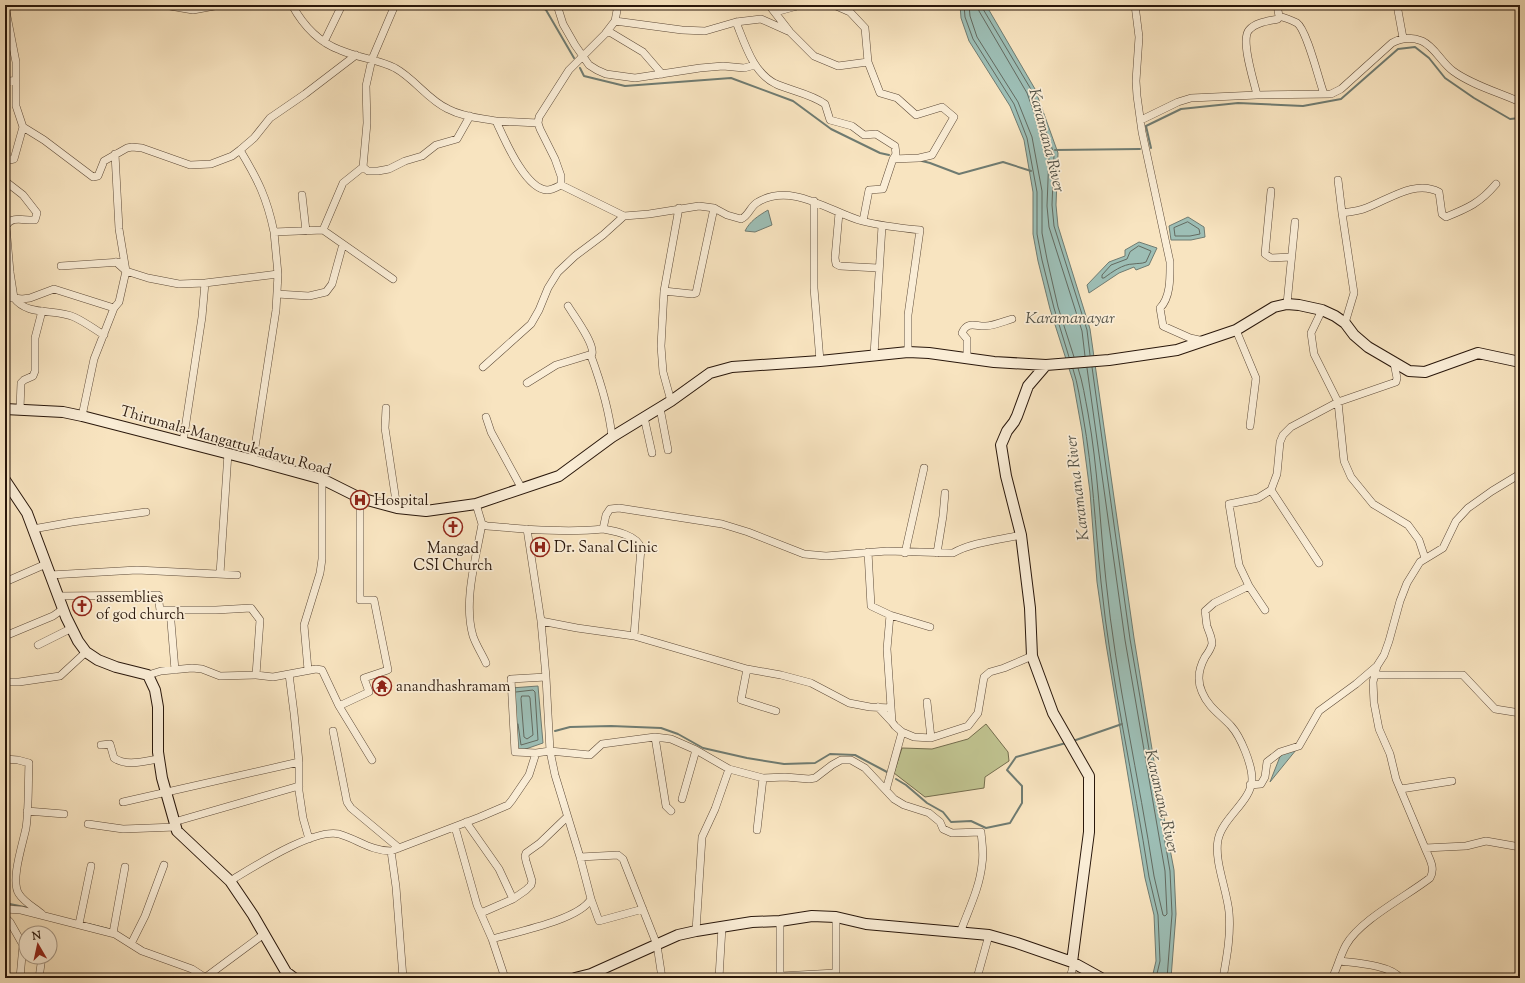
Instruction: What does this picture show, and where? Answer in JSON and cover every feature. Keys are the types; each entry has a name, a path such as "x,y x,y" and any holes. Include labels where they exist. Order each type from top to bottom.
{"street":[{"path":"164,5 193,10 220,5"},
{"path":"292,5 300,19 311,32 324,42 339,50 372,59 396,68 447,109 470,116 496,121 538,123"},
{"path":"324,42 342,5"},
{"path":"323,230 343,183 363,167 367,123 366,86 372,59 395,5"},
{"path":"557,5 569,36 589,65 606,74 635,78 715,67 733,66 744,68 755,65"},
{"path":"561,185 558,168 538,123 539,118 565,76 615,22 618,5"},
{"path":"769,5 790,32 814,56 838,66 868,62"},
{"path":"790,32 777,8 801,5"},
{"path":"834,5 850,12 865,28 868,62 880,93 897,98 916,115 942,107 954,118 932,155 919,158 893,159"},
{"path":"1134,5 1139,37 1136,81 1142,132 1170,262 1165,303 1160,308 1163,326 1190,338 1206,341"},
{"path":"1277,5 1279,16"},
{"path":"1397,5 1403,38"},
{"path":"5,6 14,50 16,106 23,127 14,159 5,161"},
{"path":"1257,94 1247,53 1247,34 1250,29 1255,26 1278,19 1279,16"},
{"path":"1279,16 1297,23 1300,27 1307,42 1324,94"},
{"path":"615,22 682,30 705,31 736,22 761,19 790,32"},
{"path":"736,22 755,65 763,75 775,83 817,99 825,104 830,120 852,126 864,135 876,134 889,141 894,146 896,154 893,159 884,189 869,190 863,221"},
{"path":"608,31 643,52 662,74"},
{"path":"1141,120 1178,102 1191,98 1257,94 1331,94 1341,89 1388,46 1403,38 1412,38 1421,41 1430,46 1452,70 1462,77 1520,102"},
{"path":"23,127 44,140 93,177 98,176 104,161 127,148 142,148 190,165 212,164 223,160 240,150 254,138 270,118 305,94 356,55"},
{"path":"5,82 16,80"},
{"path":"363,167 368,171 378,172 389,169 405,161 422,156 436,145 458,139 470,116"},
{"path":"496,121 510,150 527,177 535,186 547,190 561,185 624,216 649,214 699,206 714,208 727,215 741,219 745,218 757,202 775,196 797,196 814,201 839,213 863,221 882,226 920,230 908,315 908,352"},
{"path":"240,150 256,177 268,206 274,232 278,274 276,310 253,460"},
{"path":"115,154 120,262 126,271 148,278 179,284 205,283 278,274"},
{"path":"1338,180 1354,293 1345,323"},
{"path":"5,181 23,195 38,213 35,220 12,219 8,221 6,226 10,272 16,302 29,309 74,317 104,335"},
{"path":"1342,213 1364,209 1402,192 1415,188 1427,188 1439,192 1442,214 1446,217 1465,209 1480,200 1486,196 1496,184"},
{"path":"1271,191 1265,254 1270,258 1291,257"},
{"path":"302,195 306,231"},
{"path":"814,201 814,288 820,361"},
{"path":"671,402 663,372 661,346 664,291 679,208"},
{"path":"664,291 692,294 696,293 714,208"},
{"path":"839,213 835,258 836,264 840,266 878,268"},
{"path":"483,368 531,324 539,310 548,288 558,272 624,216"},
{"path":"1294,222 1287,304 1322,310 1335,316 1345,323 1354,335 1368,348 1409,371 1425,372 1478,353 1520,362"},
{"path":"874,355 878,268 882,226"},
{"path":"274,232 323,230 393,278"},
{"path":"277,294 309,296 326,292 332,284 343,244"},
{"path":"61,266 120,262"},
{"path":"82,416 94,359 114,308 119,302 126,271"},
{"path":"183,442 202,317 205,283"},
{"path":"5,298 30,298 54,289 114,308"},
{"name":"Thirumala-Mangattukadavu Road","path":"5,409 64,412 82,416 228,453 322,479 360,498 397,508 426,511 476,504 558,476 612,437 671,402 710,373 732,367 820,361 908,352 929,353 994,362 1046,365 1109,360 1177,350 1206,341 1236,330 1274,307 1287,304"},
{"path":"568,306 593,349 591,356 601,383 610,416 612,437"},
{"path":"1322,310 1311,333 1314,354 1338,402 1344,461 1351,477 1373,504 1408,525 1419,540 1425,558"},
{"path":"20,410 22,383 24,380 34,376 35,338 42,311"},
{"path":"967,358 968,347 966,339 962,333 964,330 975,324 983,326 1012,319"},
{"path":"1236,330 1256,378 1250,426"},
{"path":"527,383 556,365 591,356"},
{"path":"1265,610 1249,586 1240,565 1229,504 1258,498 1270,490 1277,474 1280,442 1283,435 1291,427 1338,402 1396,382 1397,378 1394,362"},
{"path":"1046,365 1028,386 1017,416 1007,431 1001,445 1006,476 1021,535 1030,608 1032,656 1053,713 1089,776 1089,832 1070,978"},
{"path":"386,408 385,428 397,508"},
{"path":"660,408 668,450"},
{"path":"486,417 491,432 522,489"},
{"path":"644,418 652,453"},
{"path":"220,574 228,453"},
{"path":"905,553 924,468"},
{"path":"1250,785 1261,784 1265,777 1267,762 1280,752 1299,746 1319,711 1356,684 1377,666 1384,655 1398,608 1414,569 1425,558 1442,548 1456,521 1468,508 1520,474"},
{"path":"308,670 304,625 320,573 322,559 322,479"},
{"path":"7,485 27,514 34,529 63,610 86,652 98,660 116,667 148,675 161,671 192,668 202,669 220,676 256,674 273,677 308,670 322,670 339,706 372,760"},
{"path":"1270,490 1319,563"},
{"path":"937,553 945,493"},
{"path":"339,706 369,692 364,678 388,670 374,600 360,600 360,498"},
{"path":"476,504 482,524 471,588 470,617 475,641 486,663"},
{"path":"603,528 606,515 610,509 619,508 722,524 748,532 804,554 826,556 887,551 905,553 953,553 959,549 980,543 1021,535"},
{"path":"34,529 72,522 146,512"},
{"path":"482,524 487,526 527,530 588,530 603,528 614,530 637,540 641,548 634,636"},
{"path":"527,530 541,621 550,751 555,775 591,899 599,921 643,909"},
{"path":"868,552 871,606 890,615 930,627"},
{"path":"5,582 46,564"},
{"path":"50,575 137,570 237,575"},
{"path":"1223,978 1228,951 1229,911 1226,891 1222,881 1218,841 1220,832 1246,796 1252,779 1237,733 1210,706 1201,691 1198,677 1203,661 1212,646 1205,611 1214,603 1249,586"},
{"path":"58,596 158,595 160,610 216,610 251,608 260,620 256,674"},
{"path":"5,636 53,616 63,610"},
{"path":"170,610 175,670"},
{"path":"890,615 887,648 892,722"},
{"path":"541,621 634,636 747,669 781,675 811,683 849,703 891,708"},
{"path":"38,645 72,628"},
{"path":"5,682 19,682 60,676 86,652"},
{"path":"878,707 902,732 914,737 931,738 968,726 978,713 984,678 990,672 1004,668 1032,656"},
{"path":"1334,978 1346,945 1357,931 1380,912 1430,878 1433,872 1433,868 1396,779 1390,754 1379,729 1374,703 1374,682 1377,666"},
{"path":"747,669 741,700 776,711"},
{"path":"289,674 299,762 299,786 303,818 309,840"},
{"path":"148,675 155,690 158,707 158,759 177,831 230,881 249,909 286,972 294,978"},
{"path":"1375,675 1463,675 1495,709 1520,713"},
{"path":"546,677 511,679 515,752 550,751 590,755 602,744 655,737 671,739 696,750 729,769 763,778 784,777 809,779 815,778 832,765 847,759 857,762 865,768 894,799 904,805 929,813 935,817 940,822 942,829 952,833 980,832 983,854 982,869 960,933"},
{"path":"927,702 931,738"},
{"path":"333,731 347,802 351,808 399,848"},
{"path":"886,790 902,732"},
{"path":"655,737 666,806 671,811"},
{"path":"101,745 110,744 114,758 119,762 126,763 158,759"},
{"path":"682,799 696,750"},
{"path":"230,881 268,858 326,834 337,834 381,851 391,851 508,805 529,775 536,752"},
{"path":"5,759 29,763 26,827 21,846 16,883 18,893 44,916"},
{"path":"123,802 299,762"},
{"path":"696,931 702,837 715,809 729,769"},
{"path":"757,830 763,778"},
{"path":"1401,789 1452,781"},
{"path":"88,824 123,829 175,825 299,786"},
{"path":"27,811 64,814"},
{"path":"481,914 513,899 531,885 531,878 525,856 526,853 567,817"},
{"path":"466,822 499,869 513,899"},
{"path":"455,827 481,914 492,939 504,978"},
{"path":"1425,848 1466,846 1486,841 1520,847"},
{"path":"391,851 396,887 403,978"},
{"path":"580,857 618,855 623,859 657,945 662,978"},
{"path":"131,944 145,916 164,865"},
{"path":"79,924 91,866"},
{"path":"113,933 125,867"},
{"path":"492,939 561,919 588,905 591,899"},
{"path":"5,909 21,910 113,933 142,951 192,969 206,978 264,934"},
{"path":"575,978 591,976 678,936 696,931 752,922 780,922 812,916 836,917 866,924 989,935 1017,943 1073,963 1101,978"},
{"path":"5,917 10,922 23,945 20,978"},
{"path":"780,922 780,977 836,973 836,917"},
{"path":"719,978 722,927"},
{"path":"977,978 989,935"},
{"path":"1339,961 1384,969 1397,973 1400,978"},
{"path":"39,978 41,965"}],"green space":[{"path":"986,724 1008,752 1009,761 985,777 984,788 925,797 894,773 902,748 932,749 968,739"}],"water":[{"name":"Karamanayar","path":"960,5 986,5 1035,89 1058,153 1056,205 1058,226 1090,329 1134,638 1158,786 1174,870 1176,914 1171,978 1152,978 1156,961 1154,915 1145,878 1106,644 1097,582 1090,492 1082,431 1073,381 1050,309 1038,261 1033,234 1033,192 1024,140 1010,106 969,41 961,18"},
{"path":"768,210 772,225 755,232 745,231 752,222"},
{"path":"1188,217 1204,227 1205,237 1191,240 1171,240 1169,226"},
{"path":"1139,242 1157,248 1149,265 1136,270 1134,267 1119,273 1089,293 1087,285 1109,262 1125,256 1125,250"},
{"path":"538,686 543,743 517,752 511,688"},
{"path":"1296,750 1270,782 1281,754"}],"waterway":[{"path":"538,5 546,10 574,58"},
{"path":"1151,148 1146,126 1181,109 1238,103 1303,106 1341,99 1398,49 1415,47 1429,58 1445,78 1474,98 1510,119 1520,118"},
{"path":"580,68 584,76 625,86 731,78 793,101 831,129 880,153 889,155"},
{"name":"Karamana River","path":"1055,150 1140,149"},
{"path":"922,161 959,174 1003,162 1031,171"},
{"path":"1073,741 1122,724"},
{"path":"555,731 570,727 611,726 661,728 678,734 703,748 747,758 784,764 815,763 830,754 855,755 887,772"},
{"path":"896,779 906,785 927,803 943,812 951,822 971,821 986,828 1010,823 1022,803 1022,786 1007,770 1016,757 1066,743"},
{"path":"5,903 29,908"},
{"path":"88,924 108,929"}],"place":[{"name":"Hospital","path":"360,500"},
{"name":"Mangad CSI Church","path":"453,527"},
{"name":"Dr. Sanal Clinic","path":"540,547"},
{"name":"assemblies of god church","path":"82,606"},
{"name":"anandhashramam","path":"382,686"}]}
